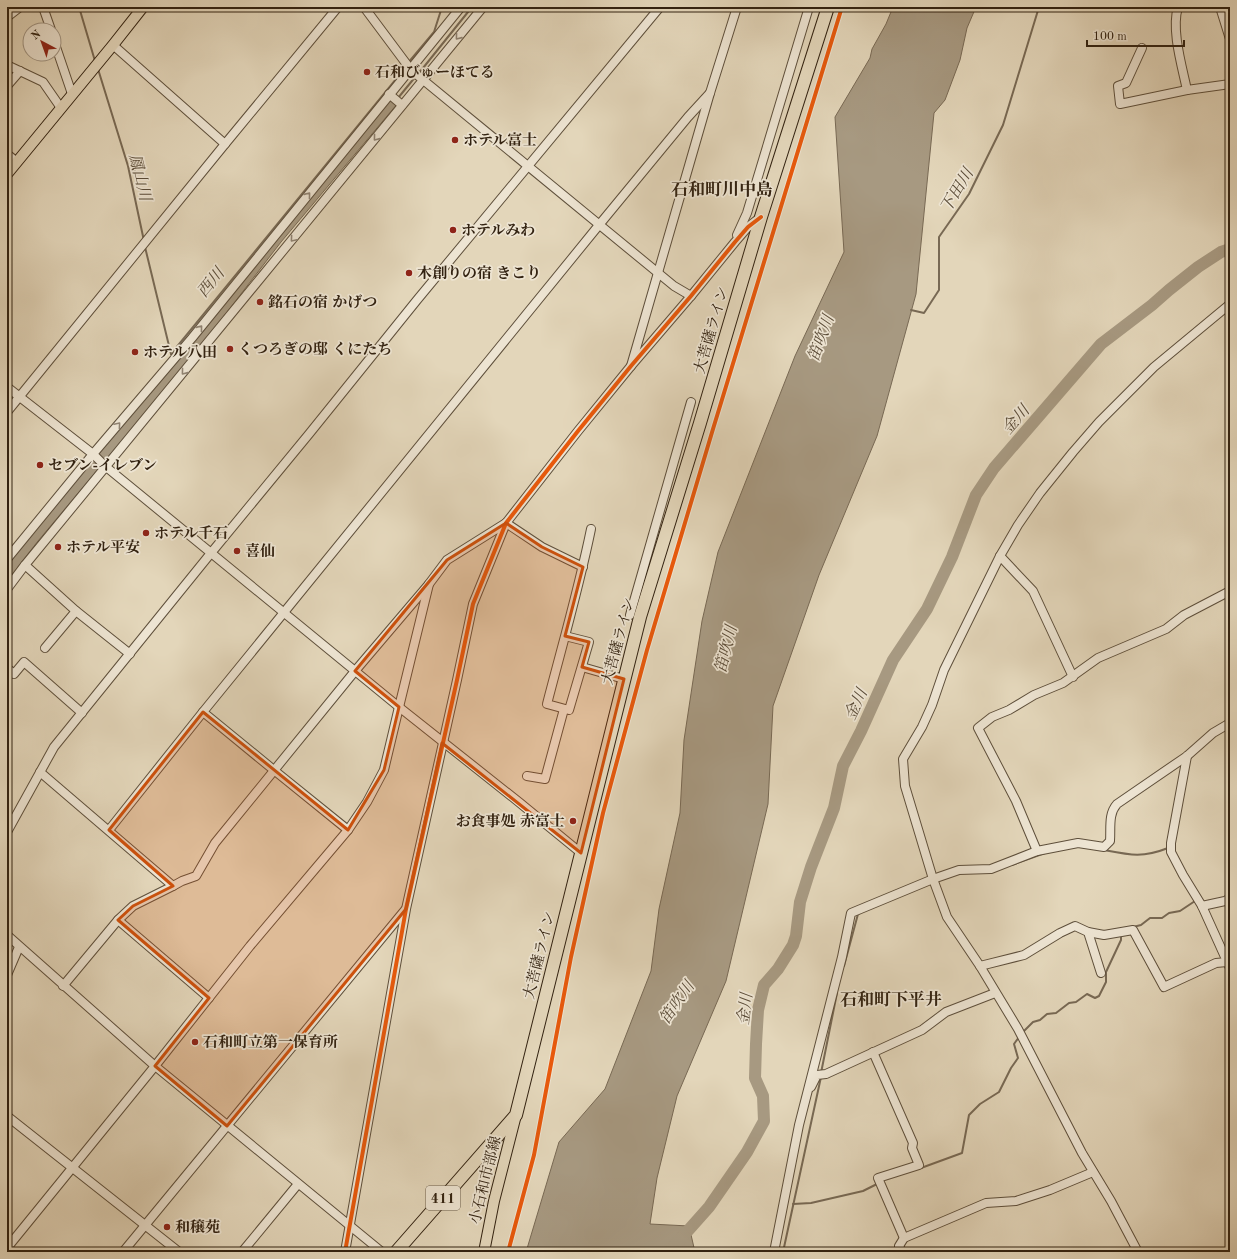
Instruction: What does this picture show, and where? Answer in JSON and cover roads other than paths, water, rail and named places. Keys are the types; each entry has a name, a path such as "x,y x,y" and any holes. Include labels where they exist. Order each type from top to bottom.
{"highway":[{"name":"大菩薩ライン","path":"396,1252 516,1115 640,617 653,556 705,408 761,217 828,7"}],"main road":[{"path":"7,174 143,7"},
{"name":"小石和市部線","path":"484,1252 494,1201 516,1115"},
{"path":"490,1145 494,1144 499,1147 506,1155"}],"street":[{"path":"7,17 20,7"},
{"path":"43,7 48,22"},
{"path":"7,412 338,7"},
{"path":"364,7 403,60 421,78 674,286 691,296"},
{"path":"7,558 175,358 461,7"},
{"path":"7,589 421,78 482,7"},
{"path":"7,832 54,747 314,428 416,300 660,7"},
{"path":"631,366 657,272 737,7"},
{"path":"734,242 747,213 809,7"},
{"path":"1178,7 1176,13 1177,43 1187,90"},
{"path":"1220,7 1230,38"},
{"path":"113,45 225,144"},
{"path":"1142,48 1126,83 1118,86 1120,104 1187,90 1230,84"},
{"path":"61,62 72,94"},
{"path":"7,66 43,82 61,108"},
{"path":"7,86 20,71"},
{"path":"109,830 203,712 599,225 688,117 710,93"},
{"path":"390,95 401,104"},
{"path":"7,154 17,162"},
{"path":"345,1252 406,909 457,680 472,604 506,523 578,431 691,296 734,242 748,227 761,217"},
{"path":"1138,1252 1111,1201 1078,1146 1019,1032 980,966 947,916 934,881 905,786 903,759 922,728 944,670 1000,556 1018,525 1040,493 1098,422 1154,367 1230,304"},
{"path":"7,387 94,455 442,743 520,803 581,853"},
{"path":"630,615 653,556 691,402"},
{"path":"506,523 542,547 584,567"},
{"path":"63,986 118,920 133,906 182,881 196,876 215,843 355,671 430,584 447,560 506,523"},
{"path":"565,636 589,642 569,710 547,704 565,636 584,567 591,529"},
{"path":"1000,556 1033,591 1073,677"},
{"path":"25,565 76,611 130,654"},
{"path":"7,1248 73,1168 250,946 348,830 368,802 384,770 430,584"},
{"path":"1037,851 1016,801 978,728 992,717 1009,710 1034,695 1063,683 1098,658 1166,629 1184,615 1230,591"},
{"path":"45,648 76,611"},
{"path":"7,668 14,674 24,662 82,713"},
{"path":"582,667 624,679"},
{"path":"527,776 545,779 564,709"},
{"path":"203,712 348,830"},
{"path":"774,1252 806,1097 842,957 851,913 959,870 991,869 1037,851 1078,843 1104,847 1110,841 1111,816 1113,809 1117,804 1187,756 1214,733 1230,723"},
{"path":"1187,756 1171,852 1202,906 1228,965"},
{"path":"40,772 173,886"},
{"path":"1202,906 1225,901 1230,898"},
{"path":"123,1252 406,909"},
{"path":"118,920 209,998"},
{"path":"980,966 1024,956 1060,933 1075,926 1088,932 1104,935 1133,930 1164,987 1216,963 1228,965"},
{"path":"1088,932 1101,974"},
{"path":"7,935 155,1066 382,1252"},
{"path":"7,975 19,947"},
{"path":"806,1097 822,1075 922,1030 946,1012 995,993"},
{"path":"873,1052 913,1143 912,1148 919,1165 878,1178 904,1238"},
{"path":"7,1116 179,1252"},
{"path":"902,1252 899,1246 904,1238 986,1203 1016,1201 1050,1190 1093,1172"},
{"path":"242,1252 298,1184"}],"water":[{"name":"笛吹川","path":"893,7 976,7 967,28 960,60 945,100 934,113 916,294 877,436 819,575 773,706 768,804 726,981 677,1096 657,1178 650,1224 689,1226 695,1252 526,1252 559,1142 605,1089 651,971 659,909 680,813 684,740 702,621 718,552 795,356 844,252 835,117 870,58 872,49 886,24"},
{"path":"391,98 398,103 281,242 197,351 38,541 7,581 7,566 31,535 190,344"}],"waterway":[{"name":"鳳山川","path":"79,7 95,61"},
{"name":"西川","path":"408,63 434,32 442,7"},
{"path":"419,73 472,7"},
{"name":"下田川","path":"911,310 924,313 939,290 939,237 969,194 1003,125 1039,7"},
{"name":"西川","path":"171,354 406,67"},
{"name":"鳳山川","path":"98,69 128,166 144,241"},
{"path":"398,98 416,76"},
{"name":"鳳山川","path":"145,247 171,354"},
{"name":"金川","path":"669,1252 709,1207 747,1152 764,1121 763,1096 755,1078 758,1010 764,985 778,969 793,945 796,936 800,902 811,867 834,808 843,766 861,731 893,660 927,609 952,557 976,495 994,468 1101,344 1198,267 1221,252 1230,249"},
{"path":"1104,850 1136,855 1151,853 1168,848"},
{"path":"1012,865 1045,853"},
{"path":"1133,927 1141,925 1150,918 1162,918 1169,913 1180,911 1195,901"},
{"path":"844,966 858,914 860,913"},
{"path":"1023,1032 1033,1022 1040,1020 1047,1014 1056,1013 1069,1003 1076,1002 1087,994 1095,998 1099,996 1106,982 1106,972 1121,940 1121,935"},
{"path":"821,1073 837,993"},
{"path":"921,1168 962,1153 969,1115 980,1104 999,1092 1011,1068 1018,1058 1014,1044 1019,1037"},
{"path":"783,1252 821,1077"},
{"path":"793,1204 811,1203 863,1191 877,1184"}],"place":[{"name":"石和びゅーほてる","path":"367,72"},
{"name":"ホテル富士","path":"455,140"},
{"name":"ホテルみわ","path":"453,230"},
{"name":"木創りの宿 きこり","path":"409,273"},
{"name":"銘石の宿 かげつ","path":"260,302"},
{"name":"くつろぎの邸 くにたち","path":"230,349"},
{"name":"ホテル八田","path":"135,352"},
{"name":"セブン-イレブン","path":"40,465"},
{"name":"ホテル千石","path":"146,533"},
{"name":"ホテル平安","path":"58,547"},
{"name":"喜仙","path":"237,551"},
{"name":"お食事処 赤富士","path":"573,821"},
{"name":"石和町立第一保育所","path":"195,1042"},
{"name":"和穣苑","path":"167,1227"}],"district":[{"name":"石和町川中島","path":"722,189"},
{"name":"石和町下平井","path":"891,999"}]}
